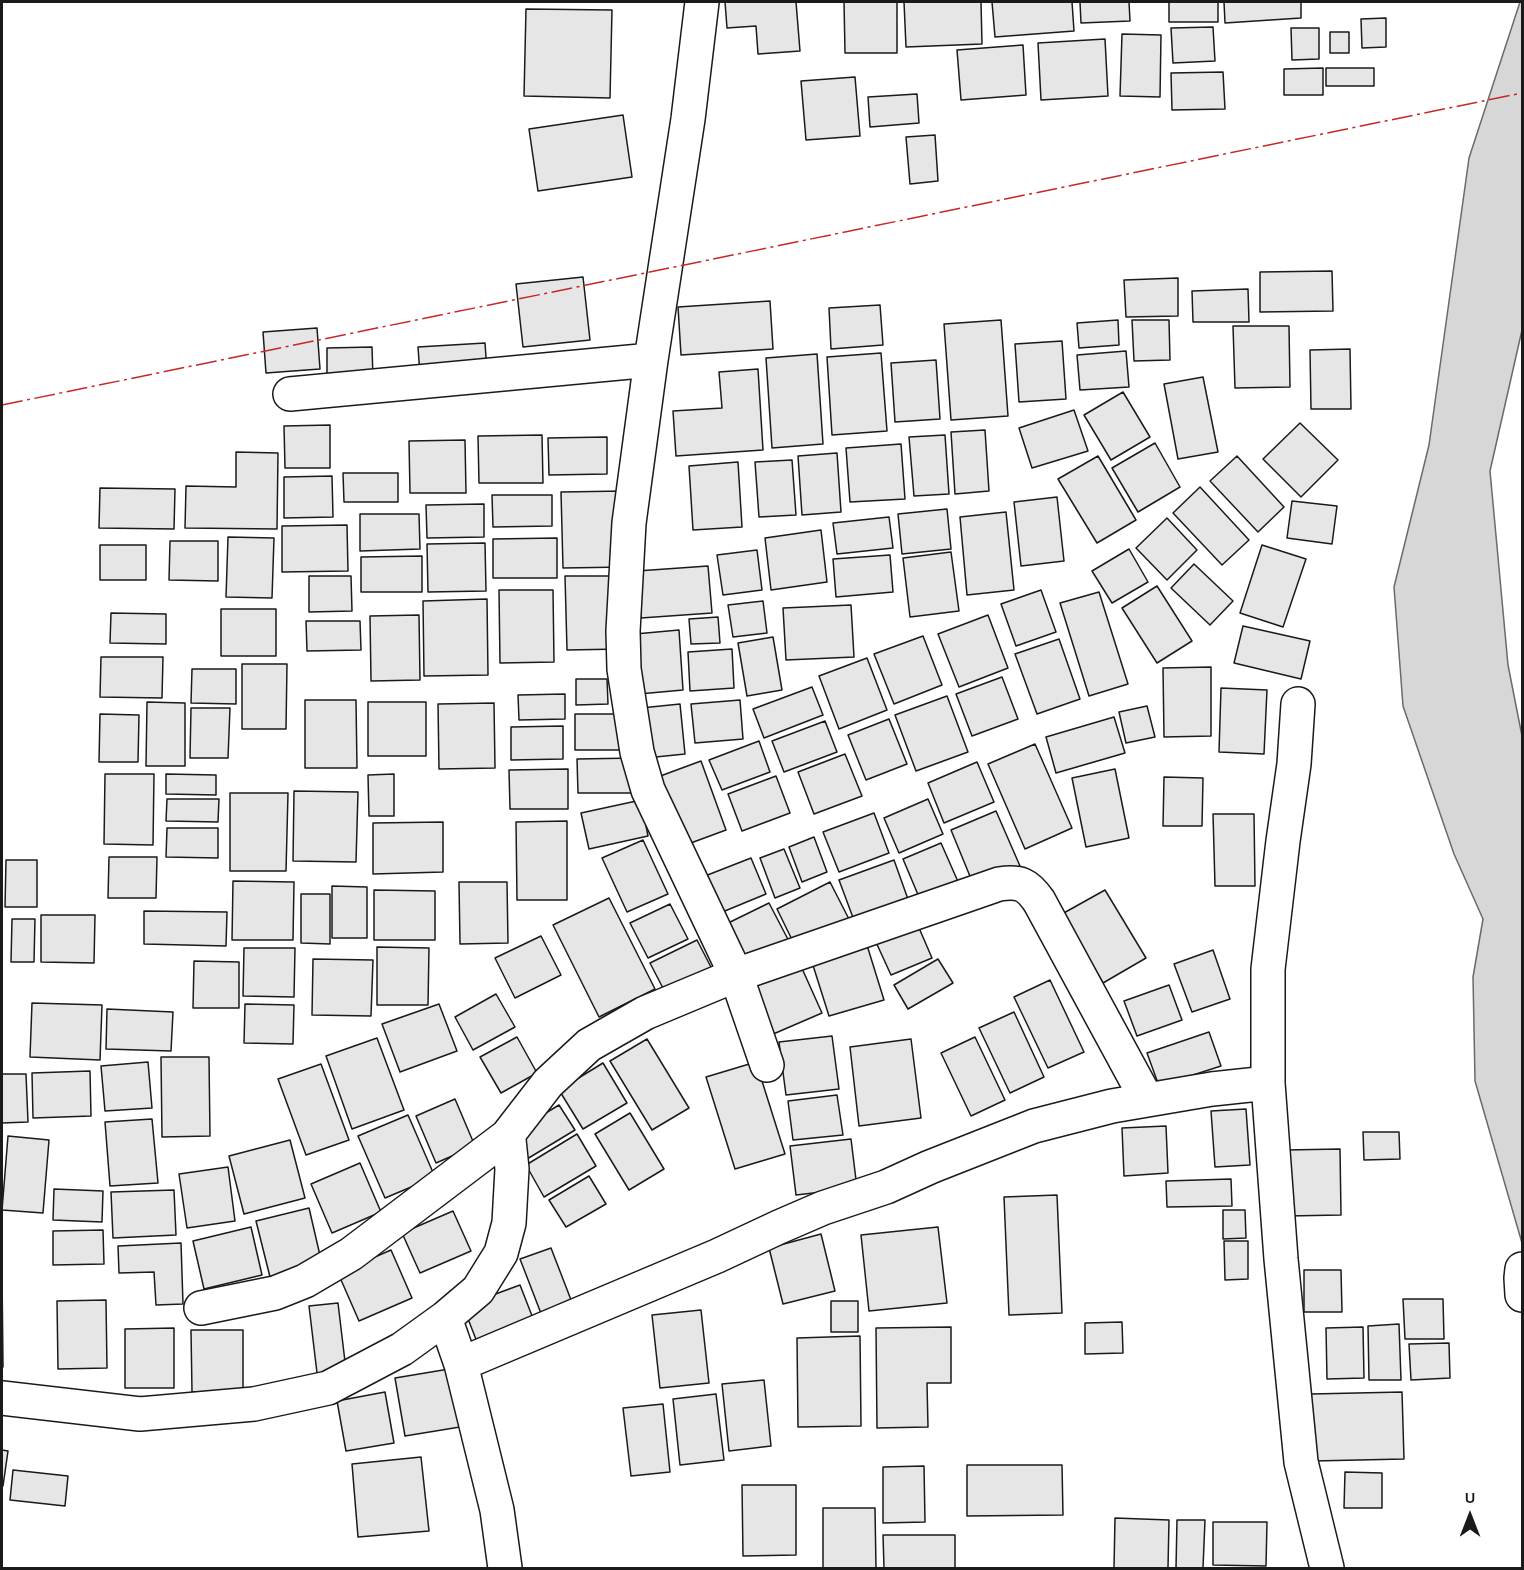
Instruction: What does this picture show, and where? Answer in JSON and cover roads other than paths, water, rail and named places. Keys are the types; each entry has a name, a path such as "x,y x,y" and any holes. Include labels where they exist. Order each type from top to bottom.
{"street":[{"path":"702,2 688,119 629,523 623,620 624,669 637,752 648,790 736,975 767,1065"},
{"path":"290,394 651,360"},
{"path":"1298,704 1294,764 1268,969 1268,1083 1281,1259 1302,1462 1326,1569"},
{"path":"201,1308 275,1293 305,1281 351,1254 507,1136 548,1083 589,1045 645,1013 736,975 999,884 1011,882 1022,884 1031,890 1039,901 1147,1100"},
{"path":"461,1364 717,1256 823,1208 886,1187 1034,1126 1112,1106 1212,1089 1268,1083"},
{"path":"2,1398 140,1414 254,1404 328,1388 402,1349 445,1318 478,1290 501,1253 509,1223 512,1169 507,1136"},
{"path":"445,1318 461,1364 496,1510 505,1569"}]}
